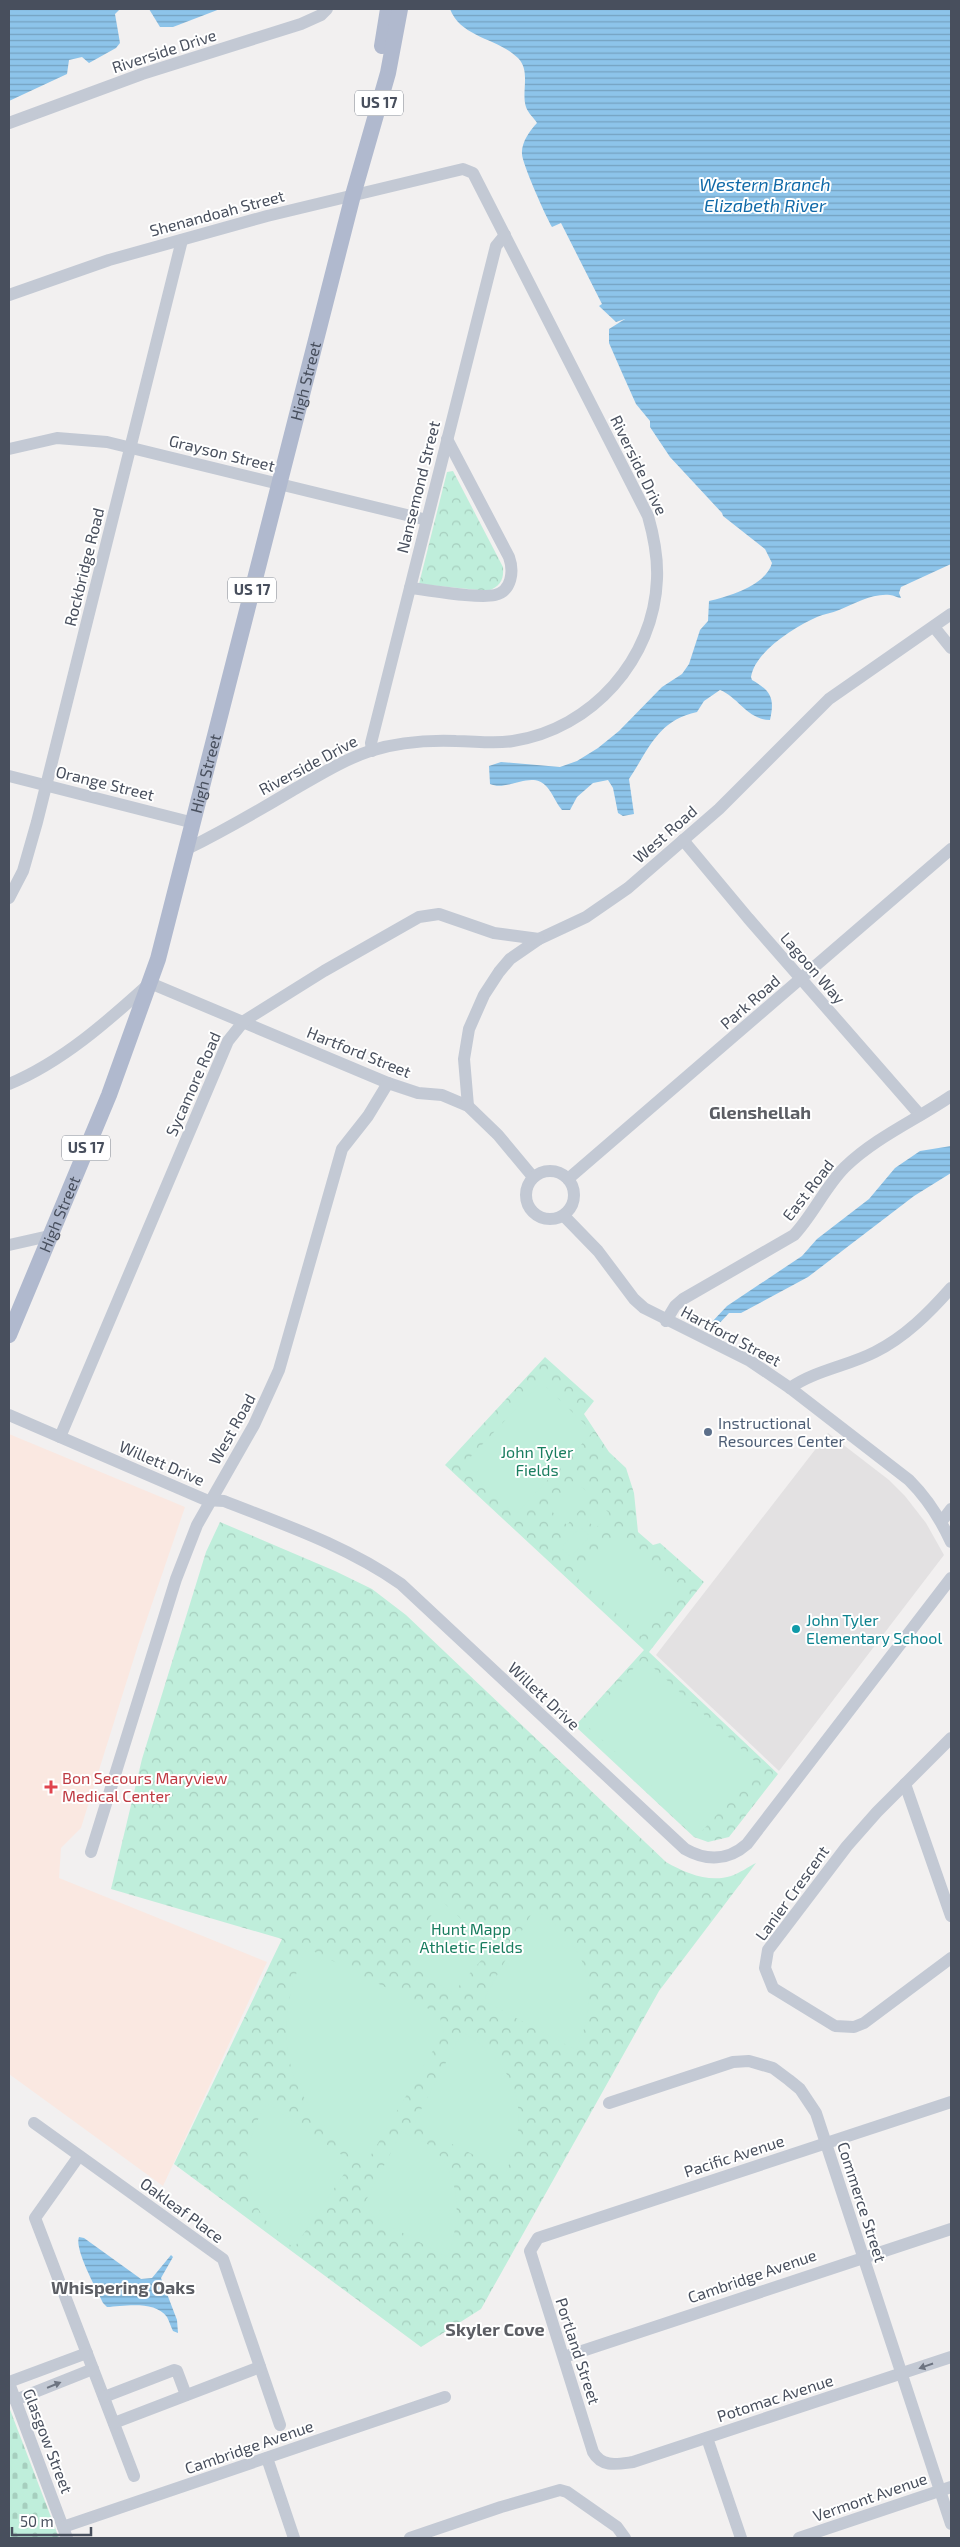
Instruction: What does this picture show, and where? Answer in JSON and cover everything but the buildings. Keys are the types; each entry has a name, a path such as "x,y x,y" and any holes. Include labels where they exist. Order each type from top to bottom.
{"main road":[{"name":"US 17","path":"353,195 353,171 378,68 388,9"},
{"name":"US 17","path":"353,195 388,73 400,9"},
{"name":"High Street","path":"9,1335 109,1095 150,983 194,823 353,195"}],"street":[{"name":"Riverside Drive","path":"9,123 142,74 301,24 321,15 327,9"},
{"name":"Riverside Drive","path":"187,849 331,768 372,751 424,742 512,741 549,732 589,709 613,687 633,662 650,622 658,580 654,540 648,516 473,173 463,169 438,175"},
{"name":"Shenandoah Street","path":"9,295 109,260 353,195 438,175"},
{"name":"Nansemond Street","path":"372,751 371,742 496,246 505,235"},
{"name":"Rockbridge Road","path":"9,898 23,871 47,785 182,240"},
{"name":"Grayson Street","path":"9,449 57,438 99,441 131,447 427,520"},
{"path":"410,588 492,596 505,589 512,572 509,557 447,439"},
{"name":"West Road","path":"468,1106 464,1058 469,1028 474,1014 499,972 517,954 539,939 586,917 602,907 719,810 760,765 829,699 951,614"},
{"path":"934,626 951,648"},
{"name":"Orange Street","path":"9,776 194,823"},
{"name":"Lagoon Way","path":"683,840 920,1115"},
{"name":"Park Road","path":"568,1179 951,849"},
{"name":"Sycamore Road","path":"60,1437 228,1040 244,1022 324,971 419,917 439,914 494,933 539,939"},
{"path":"9,1084 45,1066 68,1050 150,983"},
{"name":"Hartford Street","path":"150,983 388,1083 418,1093 442,1095 468,1106 498,1135 533,1178"},
{"name":"West Road","path":"91,1852 175,1583 197,1525 254,1425 279,1370 342,1149 368,1116 388,1083"},
{"name":"East Road","path":"666,1320 683,1298 794,1235 843,1170 854,1160 877,1142 951,1096"},
{"path":"555,1171 568,1179 575,1198 569,1211 564,1216 550,1220 543,1219 531,1211 526,1190 533,1178 540,1173 555,1171"},
{"name":"Hartford Street","path":"564,1216 598,1251 634,1299 644,1308 750,1361 790,1388 909,1480 928,1500 942,1521 951,1542"},
{"path":"9,1245 49,1236"},
{"path":"790,1388 811,1376 856,1360 892,1343 908,1331 951,1288"},
{"name":"Willett Drive","path":"9,1415 210,1500 224,1500 335,1545 367,1562 401,1584 684,1849 702,1857 713,1858 732,1854 747,1844 951,1578"},
{"path":"942,1521 951,1509"},
{"name":"Lanier Crescent","path":"951,1738 904,1784 847,1846 768,1950 765,1959 767,1977 773,1988 835,2026 854,2027 864,2023 951,1958"},
{"path":"904,1784 951,1916"},
{"name":"Commerce Street","path":"609,2103 732,2062 750,2061 772,2068 800,2090 816,2113 901,2374 946,2489 951,2524"},
{"name":"Pacific Avenue","path":"530,2248 538,2238 951,2102"},
{"name":"Oakleaf Place","path":"34,2123 223,2259 280,2426"},
{"path":"79,2156 34,2218 134,2476"},
{"name":"Cambridge Avenue","path":"564,2357 862,2256 951,2228"},
{"name":"Portland Street","path":"530,2248 531,2257 593,2452 605,2463"},
{"path":"9,2383 87,2353"},
{"name":"Potomac Avenue","path":"605,2463 633,2462 951,2358"},
{"path":"114,2423 260,2366"},
{"path":"15,2400 93,2369"},
{"path":"104,2397 174,2370 177,2371 186,2395"},
{"name":"Glasgow Street","path":"9,2383 65,2533"},
{"name":"Cambridge Avenue","path":"65,2533 267,2458 445,2397"},
{"path":"707,2438 741,2538"},
{"path":"267,2458 294,2538"},
{"name":"Vermont Avenue","path":"799,2538 946,2489"},
{"path":"410,2538 553,2490 567,2492 578,2499 617,2527 625,2538"}],"shaded area":[{"path":"828,1433 889,1480 905,1496 926,1523 944,1555 779,1771 656,1655"},
{"name":"Bon Secours Maryview Medical Center","path":"9,1434 185,1507 138,1645 81,1828 61,1848 59,1878 267,1962 163,2186 9,2074"}],"green space":[{"path":"453,471 503,567 503,576 500,582 496,587 488,591 419,584 447,472"},
{"name":"John Tyler Fields","path":"545,1357 594,1401 584,1414 609,1452 626,1468 634,1493 638,1532 653,1545 660,1543 704,1582 649,1652 778,1774 729,1837 708,1842 694,1837 575,1726 644,1650 445,1465"},
{"path":"541,1382 593,1432 515,1515 463,1465"},
{"path":"574,1480 592,1496 567,1525 549,1509"},
{"path":"600,1504 609,1513 596,1528 586,1520"},
{"name":"Hunt Mapp Athletic Fields","path":"220,1522 335,1571 372,1589 406,1615 666,1862 681,1870 706,1878 731,1876 756,1863 659,1991 481,2309 421,2347 174,2164 282,1939 111,1889 142,1759 206,1552"},
{"path":"580,1527 590,1536 571,1557 561,1548"},
{"path":"619,1531 684,1588 641,1636 577,1578"},
{"path":"643,1658 761,1767 701,1832 584,1723"},
{"path":"442,1901 489,1945 490,1950 453,1993 425,1975 409,1945"},
{"path":"534,1909 552,1922 567,1937 578,1953 585,1970 589,1989 588,2008 584,2029 576,2050 486,2002 485,1997"},
{"path":"307,1948 439,2014 444,2032 368,2160 340,2140 318,2117 302,2093 291,2067 286,2039 287,2010 294,1980"},
{"path":"462,2032 481,2045 496,2059 507,2075 515,2092 518,2110 518,2129 514,2150 506,2171 416,2126 415,2121"},
{"path":"267,2103 349,2160 350,2165 294,2248 263,2217 248,2182 247,2163 250,2143 256,2123"},
{"path":"402,2131 433,2148 445,2162 451,2175 455,2188 457,2216 452,2244 447,2257 364,2212 362,2208"},
{"path":"9,2407 59,2538 9,2538"}],"water":[{"path":"9,9 120,9 115,14 120,43 116,48 89,63 82,57 69,60 67,74 9,101"},
{"path":"149,9 220,9 173,27 160,27"},
{"name":"Western Branch Elizabeth River","path":"450,9 951,9 951,564 901,587 899,593 901,598 884,595 864,600 817,617 777,641 760,658 754,667 751,677 770,696 772,706 770,720 755,716 720,690 704,701 697,712 684,716 664,729 649,747 629,779 634,814 623,816 618,813 613,788 608,780 593,783 577,797 570,810 562,810 547,787 541,782 527,780 497,786 490,784 489,766 501,762 560,767 577,761 598,748 619,731 662,687 682,674 689,664 700,630 708,621 709,601 737,593 755,583 763,578 772,563 765,549 723,516 670,457 650,427 650,421 636,404 609,343 609,329 625,319 616,322 599,306 602,304 561,223 552,227 526,168 522,154 524,141 537,123 526,107 524,95 525,75 522,63 510,51 462,26 455,19"},
{"path":"951,1146 951,1173 914,1196 808,1277 741,1313 729,1313 715,1328 710,1324 727,1306 802,1256 817,1239 869,1199 895,1168 920,1151"},
{"path":"79,2237 84,2238 141,2279 152,2278 171,2255 173,2257 161,2278 177,2320 178,2333 173,2331 167,2317 155,2308 139,2305 107,2307 91,2280 83,2260 78,2243"}],"place":[{"name":"Instructional Resources Center","path":"708,1432"},
{"name":"John Tyler Elementary School","path":"796,1629"},
{"name":"Bon Secours Maryview Medical Center","path":"51,1787"}],"district":[{"name":"Glenshellah","path":"760,1113"},
{"name":"Whispering Oaks","path":"123,2288"},
{"name":"Skyler Cove","path":"495,2330"}]}
